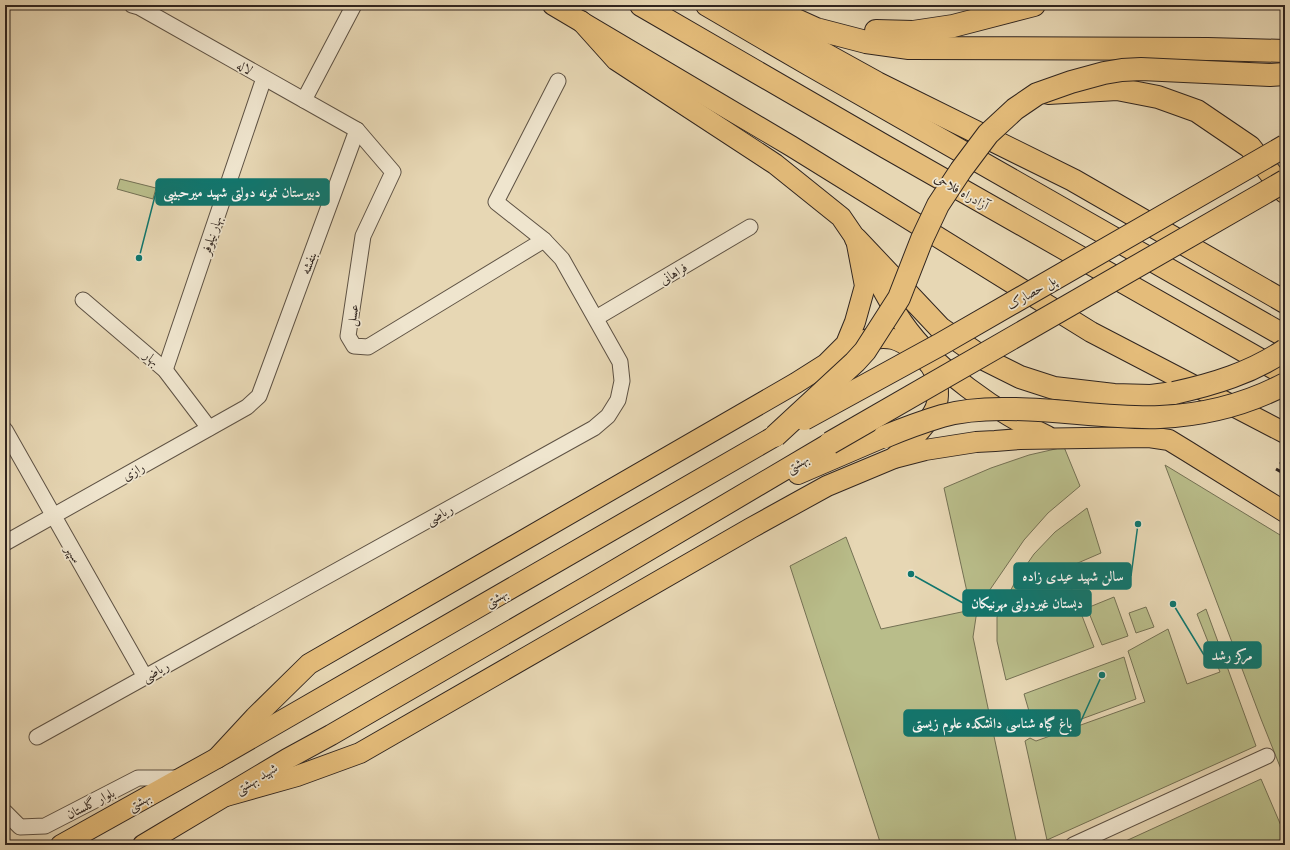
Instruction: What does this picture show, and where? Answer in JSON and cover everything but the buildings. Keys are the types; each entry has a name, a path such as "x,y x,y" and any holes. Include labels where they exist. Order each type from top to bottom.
{"highway":[{"name":"آزادراه فلاحی","path":"641,5 886,147 1285,374"},
{"path":"706,5 810,66 1285,336"},
{"path":"736,5 877,83 1073,180 1285,302"},
{"path":"763,5 816,29 866,42 909,48 1208,49 1285,51"},
{"path":"816,29 913,32 953,26 1034,5"},
{"path":"775,436 865,351 899,298 922,239 938,205 961,170 988,134 1015,110 1037,94 1071,82 1122,70 1161,70 1270,75 1285,74"},
{"path":"1037,94 1117,89 1158,97 1197,111 1250,147 1285,192"},
{"name":"پل حصارک","path":"775,436 941,344 1285,146"},
{"path":"830,443 1285,181"},
{"path":"856,239 940,328 986,360 1020,377 1054,388 1114,395 1146,396 1174,393 1228,379 1285,350"},
{"path":"884,436 942,416 1001,409 1045,410 1128,417 1159,417 1202,413 1229,407 1265,394 1285,384"}],"main road":[{"path":"553,5 791,146 1091,332 1285,433"},
{"path":"581,21 616,60 775,164 841,217 856,239 890,303 903,324 939,364 1006,415 1052,438"},
{"path":"217,758 255,717 309,664 796,383 826,364 846,344 855,322 865,286 856,239"},
{"path":"846,344 877,338 892,339 913,349 933,369 937,384 937,404 932,415 914,438 894,458"},
{"name":"بهشتى","path":"217,758 775,436"},
{"path":"738,497 812,468 884,436"},
{"path":"143,845 164,837 226,796 297,776 360,753 827,486 894,458 925,450 976,442 1052,438 1149,437 1169,440 1285,512"},
{"name":"بهشتى","path":"287,759 400,695 830,443"},
{"name":"بهشتی","path":"61,845 217,758"},
{"name":"شهید بهشتی","path":"226,796 287,759"}],"street":[{"path":"304,100 354,5"},
{"name":"لاله","path":"137,6 357,130"},
{"name":"بهار نیلوفر","path":"165,370 264,78"},
{"name":"ریاضی","path":"37,737 594,428 608,416 618,400 622,381 620,362 562,259 544,240 496,202 558,81"},
{"name":"عسل","path":"357,130 392,172 363,236 348,336 354,346 368,347 544,240"},
{"name":"بنفشه","path":"259,396 357,130"},
{"name":"فراهانی","path":"596,318 750,227"},
{"name":"بهار","path":"83,300 165,370 209,428"},
{"name":"رازی","path":"5,543 247,407 259,396"},
{"name":"سپهر","path":"5,430 145,677"},
{"path":"1073,845 1267,756"},
{"name":"بلوار گلستان","path":"5,812 20,827 45,826 138,778 181,778"}],"green space":[{"path":"120,179 156,188 153,199 117,189"},
{"path":"1064,447 1080,486 1048,513 1024,540 987,594 976,617 973,637 1017,845 881,845 790,566 846,537 881,629 971,610 944,488 991,468 1029,455"},
{"path":"1165,465 1285,538 1285,779 1261,719"},
{"path":"1087,508 1101,553 1064,569 1094,647 1006,680 997,641 997,617 1016,580 1034,554 1055,532"},
{"path":"1114,597 1128,636 1102,645 1087,608"},
{"path":"1146,607 1154,627 1136,633 1129,613"},
{"path":"1206,609 1256,746 1047,840 1025,741 1030,738 1036,741 1145,702 1128,651 1168,629 1187,684 1220,672 1197,614"},
{"path":"1124,657 1136,699 1057,728 1046,720 1031,718 1024,694"},
{"path":"1261,779 1285,835 1285,845 1117,845"}],"railway":[{"path":"1280,462 1285,465"},
{"path":"1276,469 1285,474"}],"place":[{"name":"دبیرستان نمونه دولتی شهید میرحبیبی","path":"139,258"},
{"name":"سالن شهید عیدی زاده","path":"1138,524"},
{"name":"دبستان غیردولتی مهرنیکان","path":"911,574"},
{"name":"مرکز رشد","path":"1173,604"},
{"name":"باغ گیاه شناسی دانشکده علوم زیستی","path":"1102,675"}]}
